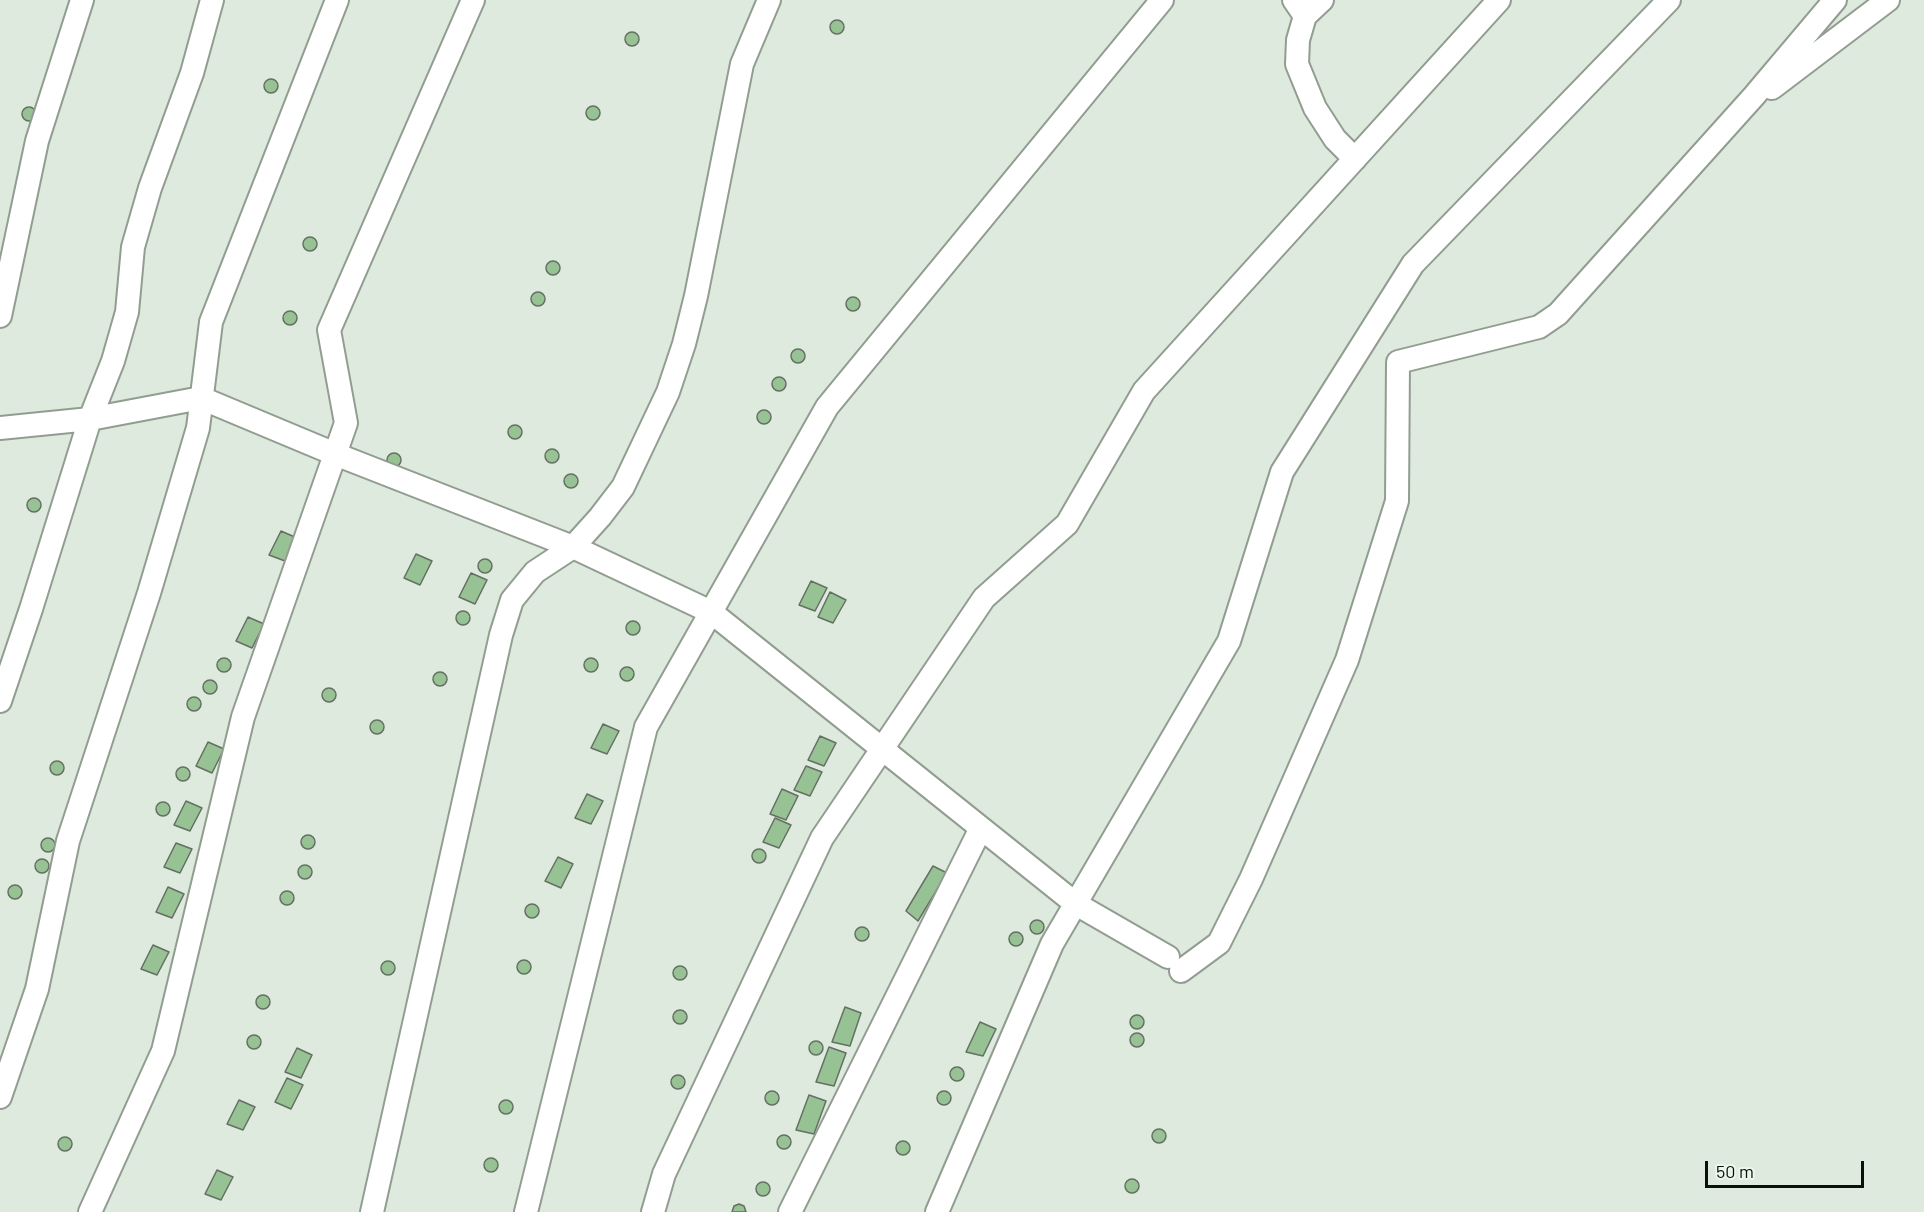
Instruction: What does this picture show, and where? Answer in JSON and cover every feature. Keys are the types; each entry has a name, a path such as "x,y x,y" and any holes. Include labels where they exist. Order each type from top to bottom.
{"street":[{"path":"0,316 37,141 82,0"},
{"path":"0,701 90,419 113,361 128,312 133,247 150,188 192,73 212,0"},
{"path":"0,1097 37,989 68,841 152,582 198,428 211,322 337,0"},
{"path":"90,1212 163,1051 243,717 346,423 329,330 473,0"},
{"path":"372,1212 501,635 512,600 535,572 573,547 623,487 668,392 684,344 696,296 742,64 769,0"},
{"path":"526,1212 646,727 827,407 1162,0"},
{"path":"1322,0 1299,8 1297,64 1315,108 1335,139 1355,159"},
{"path":"653,1212 664,1174 822,838 984,598 1067,524 1144,391 1499,0"},
{"path":"937,1212 1053,944 1229,641 1282,472 1413,264 1669,0"},
{"path":"0,428 90,419 201,398 335,454 573,547 711,612 1076,904 1174,964 1219,943 1251,879 1347,660 1397,501 1398,362 1539,327 1558,314 1739,112 1835,0"},
{"path":"1739,112 1888,0"},
{"path":"790,1212 981,828"}],"building":[{"path":"834,20 840,20 844,27 840,34 834,34 830,30 830,24"},
{"path":"629,32 635,32 639,39 635,46 629,46 625,42 625,36"},
{"path":"268,79 274,79 278,86 274,93 268,93 264,89 264,83"},
{"path":"590,106 596,106 600,113 596,120 590,120 586,116 586,110"},
{"path":"29,107 34,109 36,114 34,119 29,121 24,119 22,114 24,109"},
{"path":"307,237 313,237 317,244 313,251 307,251 303,247 303,241"},
{"path":"550,261 556,261 560,268 556,275 550,275 546,271 546,265"},
{"path":"535,292 541,292 545,299 541,306 535,306 531,302 531,296"},
{"path":"850,297 856,297 860,304 856,311 850,311 846,307 846,301"},
{"path":"287,311 293,311 297,318 293,325 287,325 283,321 283,315"},
{"path":"795,349 801,349 805,356 801,363 795,363 791,359 791,353"},
{"path":"776,377 782,377 786,384 782,391 776,391 772,387 772,381"},
{"path":"761,410 767,410 771,417 767,424 761,424 757,420 757,414"},
{"path":"512,425 518,425 522,432 518,439 512,439 508,435 508,429"},
{"path":"549,449 555,449 559,456 555,463 549,463 545,459 545,453"},
{"path":"394,453 399,455 401,460 399,465 394,467 389,465 387,460 389,455"},
{"path":"568,474 574,474 578,481 574,488 568,488 564,484 564,478"},
{"path":"31,498 37,498 41,505 37,512 31,512 27,508 27,502"},
{"path":"281,531 297,538 285,561 269,555"},
{"path":"416,554 432,561 420,585 404,578"},
{"path":"482,559 488,559 492,566 488,573 482,573 478,569 478,563"},
{"path":"471,573 487,580 475,604 459,597"},
{"path":"811,581 827,588 815,611 799,605"},
{"path":"830,592 846,600 833,623 818,617"},
{"path":"460,611 466,611 470,618 466,625 460,625 456,621 456,615"},
{"path":"248,617 264,624 252,648 236,641"},
{"path":"630,621 636,621 640,628 636,635 630,635 626,631 626,625"},
{"path":"221,658 227,658 231,665 227,672 221,672 217,668 217,662"},
{"path":"588,658 594,658 598,665 594,672 588,672 584,668 584,662"},
{"path":"624,667 630,667 634,674 630,681 624,681 620,677 620,671"},
{"path":"437,672 443,672 447,679 443,686 437,686 433,682 433,676"},
{"path":"207,680 213,680 217,687 213,694 207,694 203,690 203,684"},
{"path":"326,688 332,688 336,695 332,702 326,702 322,698 322,692"},
{"path":"191,697 197,697 201,704 197,711 191,711 187,707 187,701"},
{"path":"374,720 380,720 384,727 380,734 374,734 370,730 370,724"},
{"path":"603,724 619,731 607,754 591,748"},
{"path":"820,736 836,743 824,766 808,760"},
{"path":"208,742 224,749 212,773 196,766"},
{"path":"54,761 60,761 64,768 60,775 54,775 50,771 50,765"},
{"path":"806,766 822,772 810,796 794,790"},
{"path":"180,767 186,767 190,774 186,781 180,781 176,777 176,771"},
{"path":"782,789 798,796 786,820 770,814"},
{"path":"587,794 603,801 591,824 575,818"},
{"path":"186,801 202,808 190,831 174,825"},
{"path":"160,802 166,802 170,809 166,816 160,816 156,812 156,806"},
{"path":"775,818 791,825 779,848 763,842"},
{"path":"305,835 311,835 315,842 311,849 305,849 301,845 301,839"},
{"path":"45,838 51,838 55,845 51,852 45,852 41,848 41,842"},
{"path":"176,843 192,849 180,873 164,867"},
{"path":"756,849 762,849 766,856 762,863 756,863 752,859 752,853"},
{"path":"558,857 573,864 561,888 545,881"},
{"path":"39,859 45,859 49,866 45,873 39,873 35,869 35,863"},
{"path":"302,865 308,865 312,872 308,879 302,879 298,875 298,869"},
{"path":"933,866 947,873 918,921 906,911"},
{"path":"12,885 18,885 22,892 18,899 12,899 8,895 8,889"},
{"path":"168,887 184,894 172,918 156,912"},
{"path":"284,891 290,891 294,898 290,905 284,905 280,901 280,895"},
{"path":"529,904 535,904 539,911 535,918 529,918 525,914 525,908"},
{"path":"1034,920 1040,920 1044,927 1040,934 1034,934 1030,930 1030,924"},
{"path":"859,927 865,927 869,934 865,941 859,941 855,937 855,931"},
{"path":"1013,932 1019,932 1023,939 1019,946 1013,946 1009,942 1009,936"},
{"path":"153,945 169,952 157,975 141,969"},
{"path":"521,960 527,960 531,967 527,974 521,974 517,970 517,964"},
{"path":"385,961 391,961 395,968 391,975 385,975 381,971 381,965"},
{"path":"677,966 683,966 687,973 683,980 677,980 673,976 673,970"},
{"path":"260,995 266,995 270,1002 266,1009 260,1009 256,1005 256,999"},
{"path":"845,1007 861,1013 850,1046 832,1042"},
{"path":"677,1010 683,1010 687,1017 683,1024 677,1024 673,1020 673,1014"},
{"path":"1134,1015 1140,1015 1144,1022 1140,1029 1134,1029 1130,1025 1130,1019"},
{"path":"980,1022 996,1029 983,1056 966,1052"},
{"path":"1134,1033 1140,1033 1144,1040 1140,1047 1134,1047 1130,1043 1130,1037"},
{"path":"251,1035 257,1035 261,1042 257,1049 251,1049 247,1045 247,1039"},
{"path":"813,1041 819,1041 823,1048 819,1055 813,1055 809,1051 809,1045"},
{"path":"829,1047 846,1053 834,1086 816,1082"},
{"path":"297,1048 312,1055 301,1078 285,1072"},
{"path":"954,1067 960,1067 964,1074 960,1081 954,1081 950,1077 950,1071"},
{"path":"675,1075 681,1075 685,1082 681,1089 675,1089 671,1085 671,1079"},
{"path":"287,1078 303,1085 291,1109 275,1102"},
{"path":"769,1091 775,1091 779,1098 775,1105 769,1105 765,1101 765,1095"},
{"path":"941,1091 947,1091 951,1098 947,1105 941,1105 937,1101 937,1095"},
{"path":"809,1095 826,1101 814,1134 796,1130"},
{"path":"239,1100 255,1107 243,1130 227,1124"},
{"path":"503,1100 509,1100 513,1107 509,1114 503,1114 499,1110 499,1104"},
{"path":"1156,1129 1162,1129 1166,1136 1162,1143 1156,1143 1152,1139 1152,1133"},
{"path":"781,1135 787,1135 791,1142 787,1149 781,1149 777,1145 777,1139"},
{"path":"62,1137 68,1137 72,1144 68,1151 62,1151 58,1147 58,1141"},
{"path":"900,1141 906,1141 910,1148 906,1155 900,1155 896,1151 896,1145"},
{"path":"488,1158 494,1158 498,1165 494,1172 488,1172 484,1168 484,1162"},
{"path":"217,1170 233,1177 221,1200 205,1194"},
{"path":"1129,1179 1135,1179 1139,1186 1135,1193 1129,1193 1125,1189 1125,1183"},
{"path":"760,1182 766,1182 770,1189 766,1196 760,1196 756,1192 756,1186"},
{"path":"739,1204 744,1206 746,1212 732,1212 734,1206"}]}
